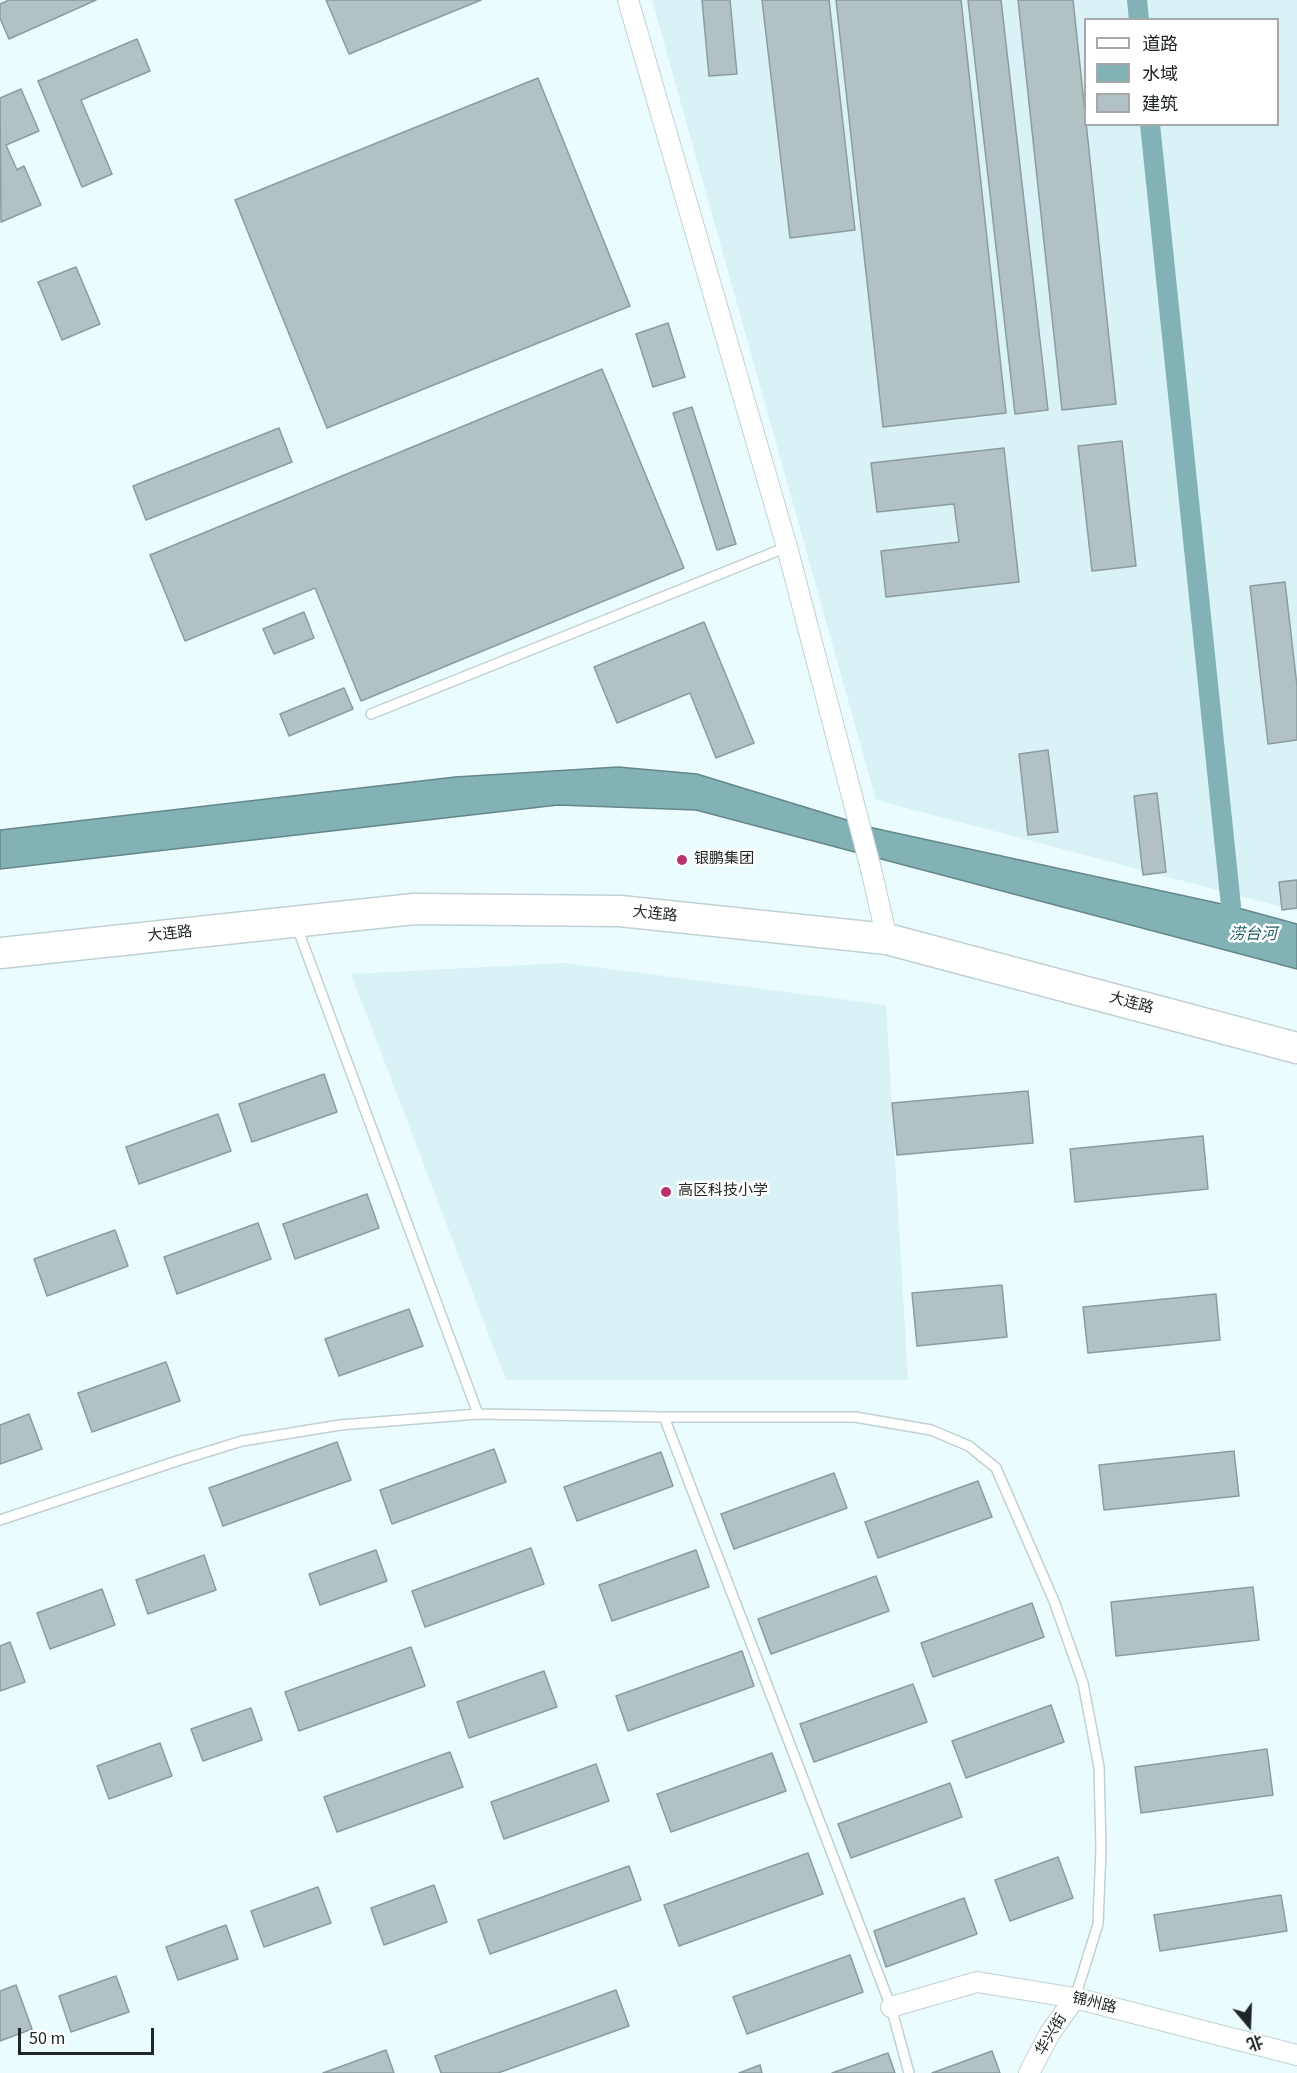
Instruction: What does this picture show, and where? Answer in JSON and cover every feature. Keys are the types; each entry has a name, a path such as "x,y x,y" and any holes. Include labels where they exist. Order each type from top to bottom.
{"main road":[{"name":"大连路","path":"0,953 414,909 620,912 887,939 1297,1048"}],"street":[{"path":"628,0 787,547 857,814 887,939"},
{"name":"锦州路","path":"891,2007 977,1982 1075,1998 1297,2055"},
{"name":"华兴街","path":"1029,2073 1050,2033 1075,1998"}],"lane":[{"path":"371,714 787,547"},
{"path":"296,922 478,1414"},
{"path":"0,1520 242,1441 340,1425 478,1414 855,1417 931,1430 969,1446 996,1468 1054,1601 1083,1683 1099,1767 1101,1848 1098,1924 1075,1998"},
{"path":"664,1417 891,2007 909,2073"}],"shaded area":[{"path":"652,0 1297,0 1297,911 876,800"},
{"name":"高区科技小学","path":"564,963 886,1005 908,1380 506,1380 351,974"}],"water":[{"name":"涝台河","path":"618,767 697,774 873,828 1231,906 1297,924 1297,969 696,810 558,805 0,869 0,830 455,777"}],"building":[{"path":"9,0 96,0 9,39 0,18 0,4"},
{"path":"326,0 481,0 349,54"},
{"path":"702,0 730,0 737,74 709,76"},
{"path":"762,0 829,0 855,230 790,238"},
{"path":"836,0 961,0 1006,413 883,427"},
{"path":"968,0 1001,0 1048,410 1015,414"},
{"path":"1018,0 1073,0 1084,103 1084,126 1086,126 1116,404 1062,410"},
{"path":"137,39 150,71 81,100 112,174 82,187 38,81"},
{"path":"538,78 630,306 327,428 235,200"},
{"path":"21,89 39,131 6,145 17,170 24,166 41,205 1,222 0,98"},
{"path":"76,267 100,324 62,340 38,282"},
{"path":"668,323 685,377 653,387 636,334"},
{"path":"602,369 684,568 361,701 315,588 185,641 150,555"},
{"path":"692,407 736,544 717,550 673,413"},
{"path":"279,428 292,462 146,520 133,486"},
{"path":"1122,441 1136,566 1092,571 1078,446"},
{"path":"1004,448 1019,582 886,597 881,551 959,542 954,504 877,512 871,463"},
{"path":"1285,582 1297,686 1297,740 1268,744 1250,586"},
{"path":"304,612 314,638 274,654 263,629"},
{"path":"704,622 754,743 716,758 690,693 617,723 594,667"},
{"path":"344,688 353,709 289,736 280,714"},
{"path":"1048,750 1058,832 1028,835 1019,754"},
{"path":"1157,793 1166,872 1143,875 1134,796"},
{"path":"1297,880 1297,908 1282,910 1279,882"},
{"path":"324,1074 337,1112 252,1142 239,1104"},
{"path":"1028,1091 1033,1143 897,1155 892,1103"},
{"path":"218,1114 231,1151 139,1184 126,1147"},
{"path":"1203,1136 1208,1189 1075,1202 1070,1149"},
{"path":"367,1194 379,1228 295,1259 283,1224"},
{"path":"258,1223 271,1259 177,1294 164,1257"},
{"path":"115,1230 128,1266 47,1296 34,1259"},
{"path":"1002,1285 1007,1337 917,1346 912,1293"},
{"path":"1216,1294 1220,1340 1088,1353 1083,1307"},
{"path":"409,1309 423,1346 339,1376 325,1339"},
{"path":"166,1362 180,1401 92,1432 78,1393"},
{"path":"29,1414 42,1449 0,1464 0,1425"},
{"path":"337,1442 351,1480 223,1526 209,1488"},
{"path":"494,1449 506,1482 392,1524 380,1490"},
{"path":"1234,1451 1239,1496 1104,1510 1099,1465"},
{"path":"661,1452 673,1486 577,1521 564,1487"},
{"path":"834,1473 847,1508 734,1549 721,1514"},
{"path":"978,1481 992,1517 878,1558 865,1522"},
{"path":"531,1548 544,1584 425,1627 412,1591"},
{"path":"376,1550 387,1581 320,1605 309,1574"},
{"path":"696,1550 709,1587 612,1621 599,1585"},
{"path":"204,1555 216,1590 148,1614 136,1580"},
{"path":"876,1576 889,1611 771,1654 758,1619"},
{"path":"1253,1587 1259,1640 1116,1656 1111,1602"},
{"path":"102,1589 115,1625 50,1649 37,1613"},
{"path":"1032,1603 1044,1637 933,1677 921,1643"},
{"path":"10,1642 25,1682 0,1691 0,1646"},
{"path":"411,1647 425,1686 299,1731 285,1692"},
{"path":"742,1651 754,1686 628,1731 616,1696"},
{"path":"544,1671 557,1707 469,1738 457,1702"},
{"path":"913,1684 927,1722 814,1762 800,1724"},
{"path":"1051,1705 1064,1742 966,1778 952,1741"},
{"path":"251,1708 262,1740 203,1761 191,1729"},
{"path":"160,1743 172,1776 109,1799 97,1766"},
{"path":"1267,1749 1273,1795 1141,1813 1135,1767"},
{"path":"450,1752 463,1787 337,1832 324,1797"},
{"path":"772,1753 786,1791 671,1832 657,1794"},
{"path":"596,1764 609,1801 504,1839 491,1802"},
{"path":"950,1783 962,1817 851,1858 838,1824"},
{"path":"808,1853 823,1894 679,1946 664,1905"},
{"path":"1058,1857 1073,1898 1010,1921 995,1880"},
{"path":"629,1866 641,1900 490,1954 478,1920"},
{"path":"434,1885 447,1922 384,1945 371,1908"},
{"path":"318,1887 331,1923 264,1947 251,1911"},
{"path":"1281,1895 1287,1931 1160,1951 1154,1915"},
{"path":"964,1898 977,1934 886,1967 874,1931"},
{"path":"226,1925 238,1959 178,1980 166,1947"},
{"path":"850,1955 863,1992 747,2034 733,1997"},
{"path":"116,1976 129,2012 71,2032 59,1996"},
{"path":"16,1985 32,2029 0,2041 0,1991"},
{"path":"616,1990 629,2026 498,2073 441,2073 435,2056"},
{"path":"386,2050 394,2073 323,2073"},
{"path":"992,2051 1000,2073 932,2073"},
{"path":"888,2053 895,2073 832,2073"},
{"path":"760,2065 762,2073 739,2073"}],"waterway":[{"path":"1137,0 1139,18"},
{"path":"1150,126 1231,906"}],"place":[{"name":"银鹏集团","path":"682,860"},
{"name":"高区科技小学","path":"666,1192"}]}
